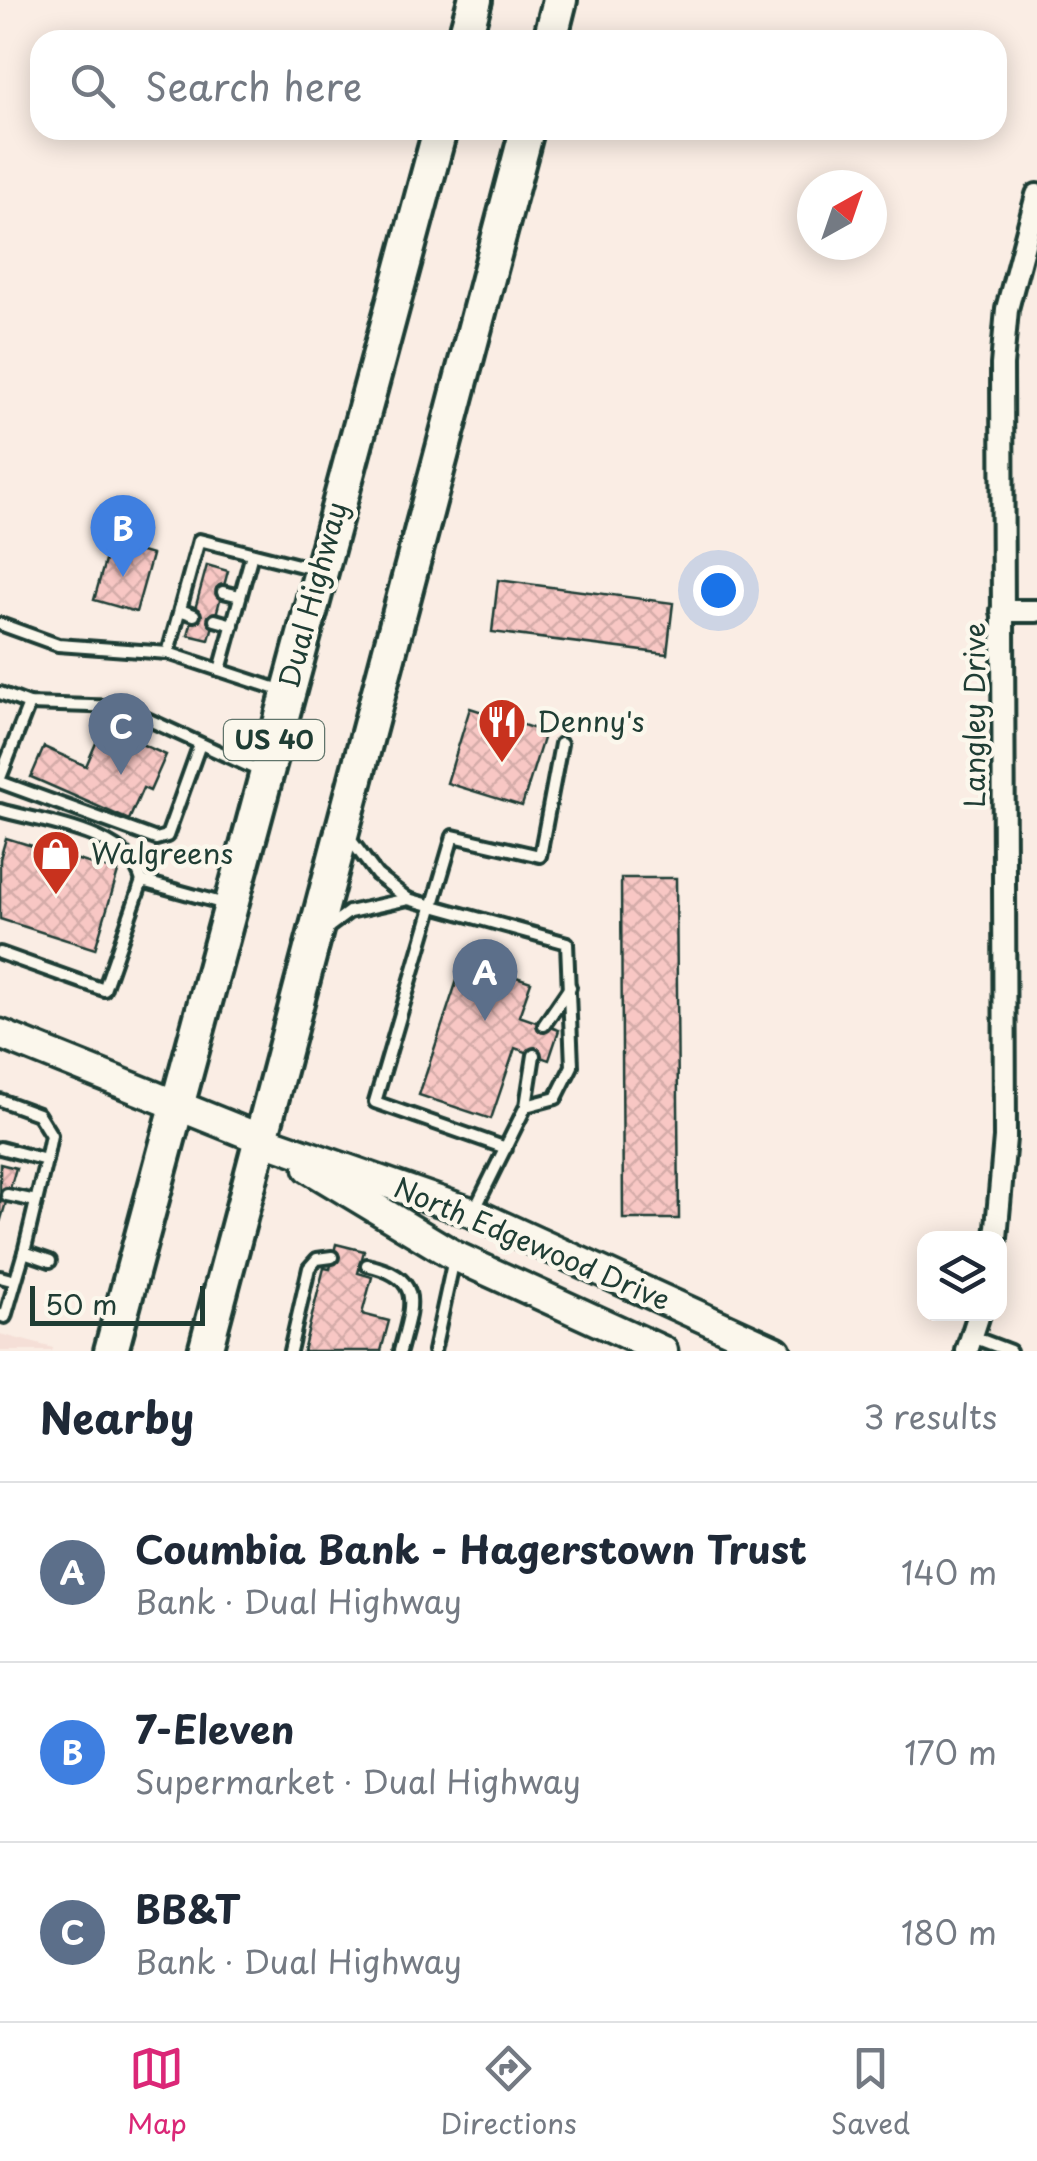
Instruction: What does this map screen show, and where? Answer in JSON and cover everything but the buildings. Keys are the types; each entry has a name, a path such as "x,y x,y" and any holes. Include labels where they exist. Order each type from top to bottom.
{"main road":[{"path":"467,30 475,0"},
{"path":"552,30 560,0"},
{"name":"Dual Highway","path":"111,1351 437,140"},
{"name":"US 40","path":"205,1351 524,140"},
{"path":"0,1034 261,1139"},
{"name":"North Edgewood Drive","path":"261,1139 473,1214 776,1351"},
{"name":"North Edgewood Drive","path":"261,1139 455,1256 664,1351"}],"street":[{"name":"Langley Drive","path":"997,1231 1004,1138 1002,366 1007,309 1037,194"},
{"path":"1002,611 1037,612"}],"lane":[{"path":"168,654 199,540 320,571"},
{"path":"220,670 252,554"},
{"path":"188,581 202,586"},
{"path":"222,592 240,596"},
{"path":"180,610 194,614"},
{"path":"214,620 232,625"},
{"path":"0,624 58,645 168,654 287,692"},
{"path":"0,694 28,704 121,707 265,774"},
{"path":"28,704 0,780 156,839 167,836 200,744"},
{"path":"506,1148 375,1102 453,836 540,856 562,744"},
{"path":"0,810 106,842 128,854 142,881 104,990 0,953"},
{"path":"344,832 377,875 408,899 567,943 572,1066 556,1098 526,1106"},
{"path":"142,881 230,906"},
{"path":"317,936 350,912 408,899"},
{"path":"544,1024 571,986"},
{"path":"473,1214 526,1106 534,1055"},
{"path":"0,1100 38,1114 50,1135 16,1281 5,1317 0,1315"},
{"path":"0,1148 46,1160"},
{"path":"7,1195 36,1201"},
{"path":"24,1252 50,1261"},
{"path":"434,1351 455,1256"},
{"path":"290,1351 309,1268 317,1259 332,1257"},
{"path":"367,1266 390,1271 410,1291 412,1304 400,1351"},
{"path":"0,1277 16,1281"},
{"path":"970,1344 1010,1351"}],"shaded area":[{"path":"0,1334 53,1348 0,1351"}],"place":[{"name":"7-Eleven","path":"123,577"},
{"name":"Denny's","path":"502,764"},
{"name":"BB&T","path":"121,775"},
{"name":"Walgreens","path":"56,896"},
{"name":"Coumbia Bank - Hagerstown Trust","path":"485,1021"}]}
